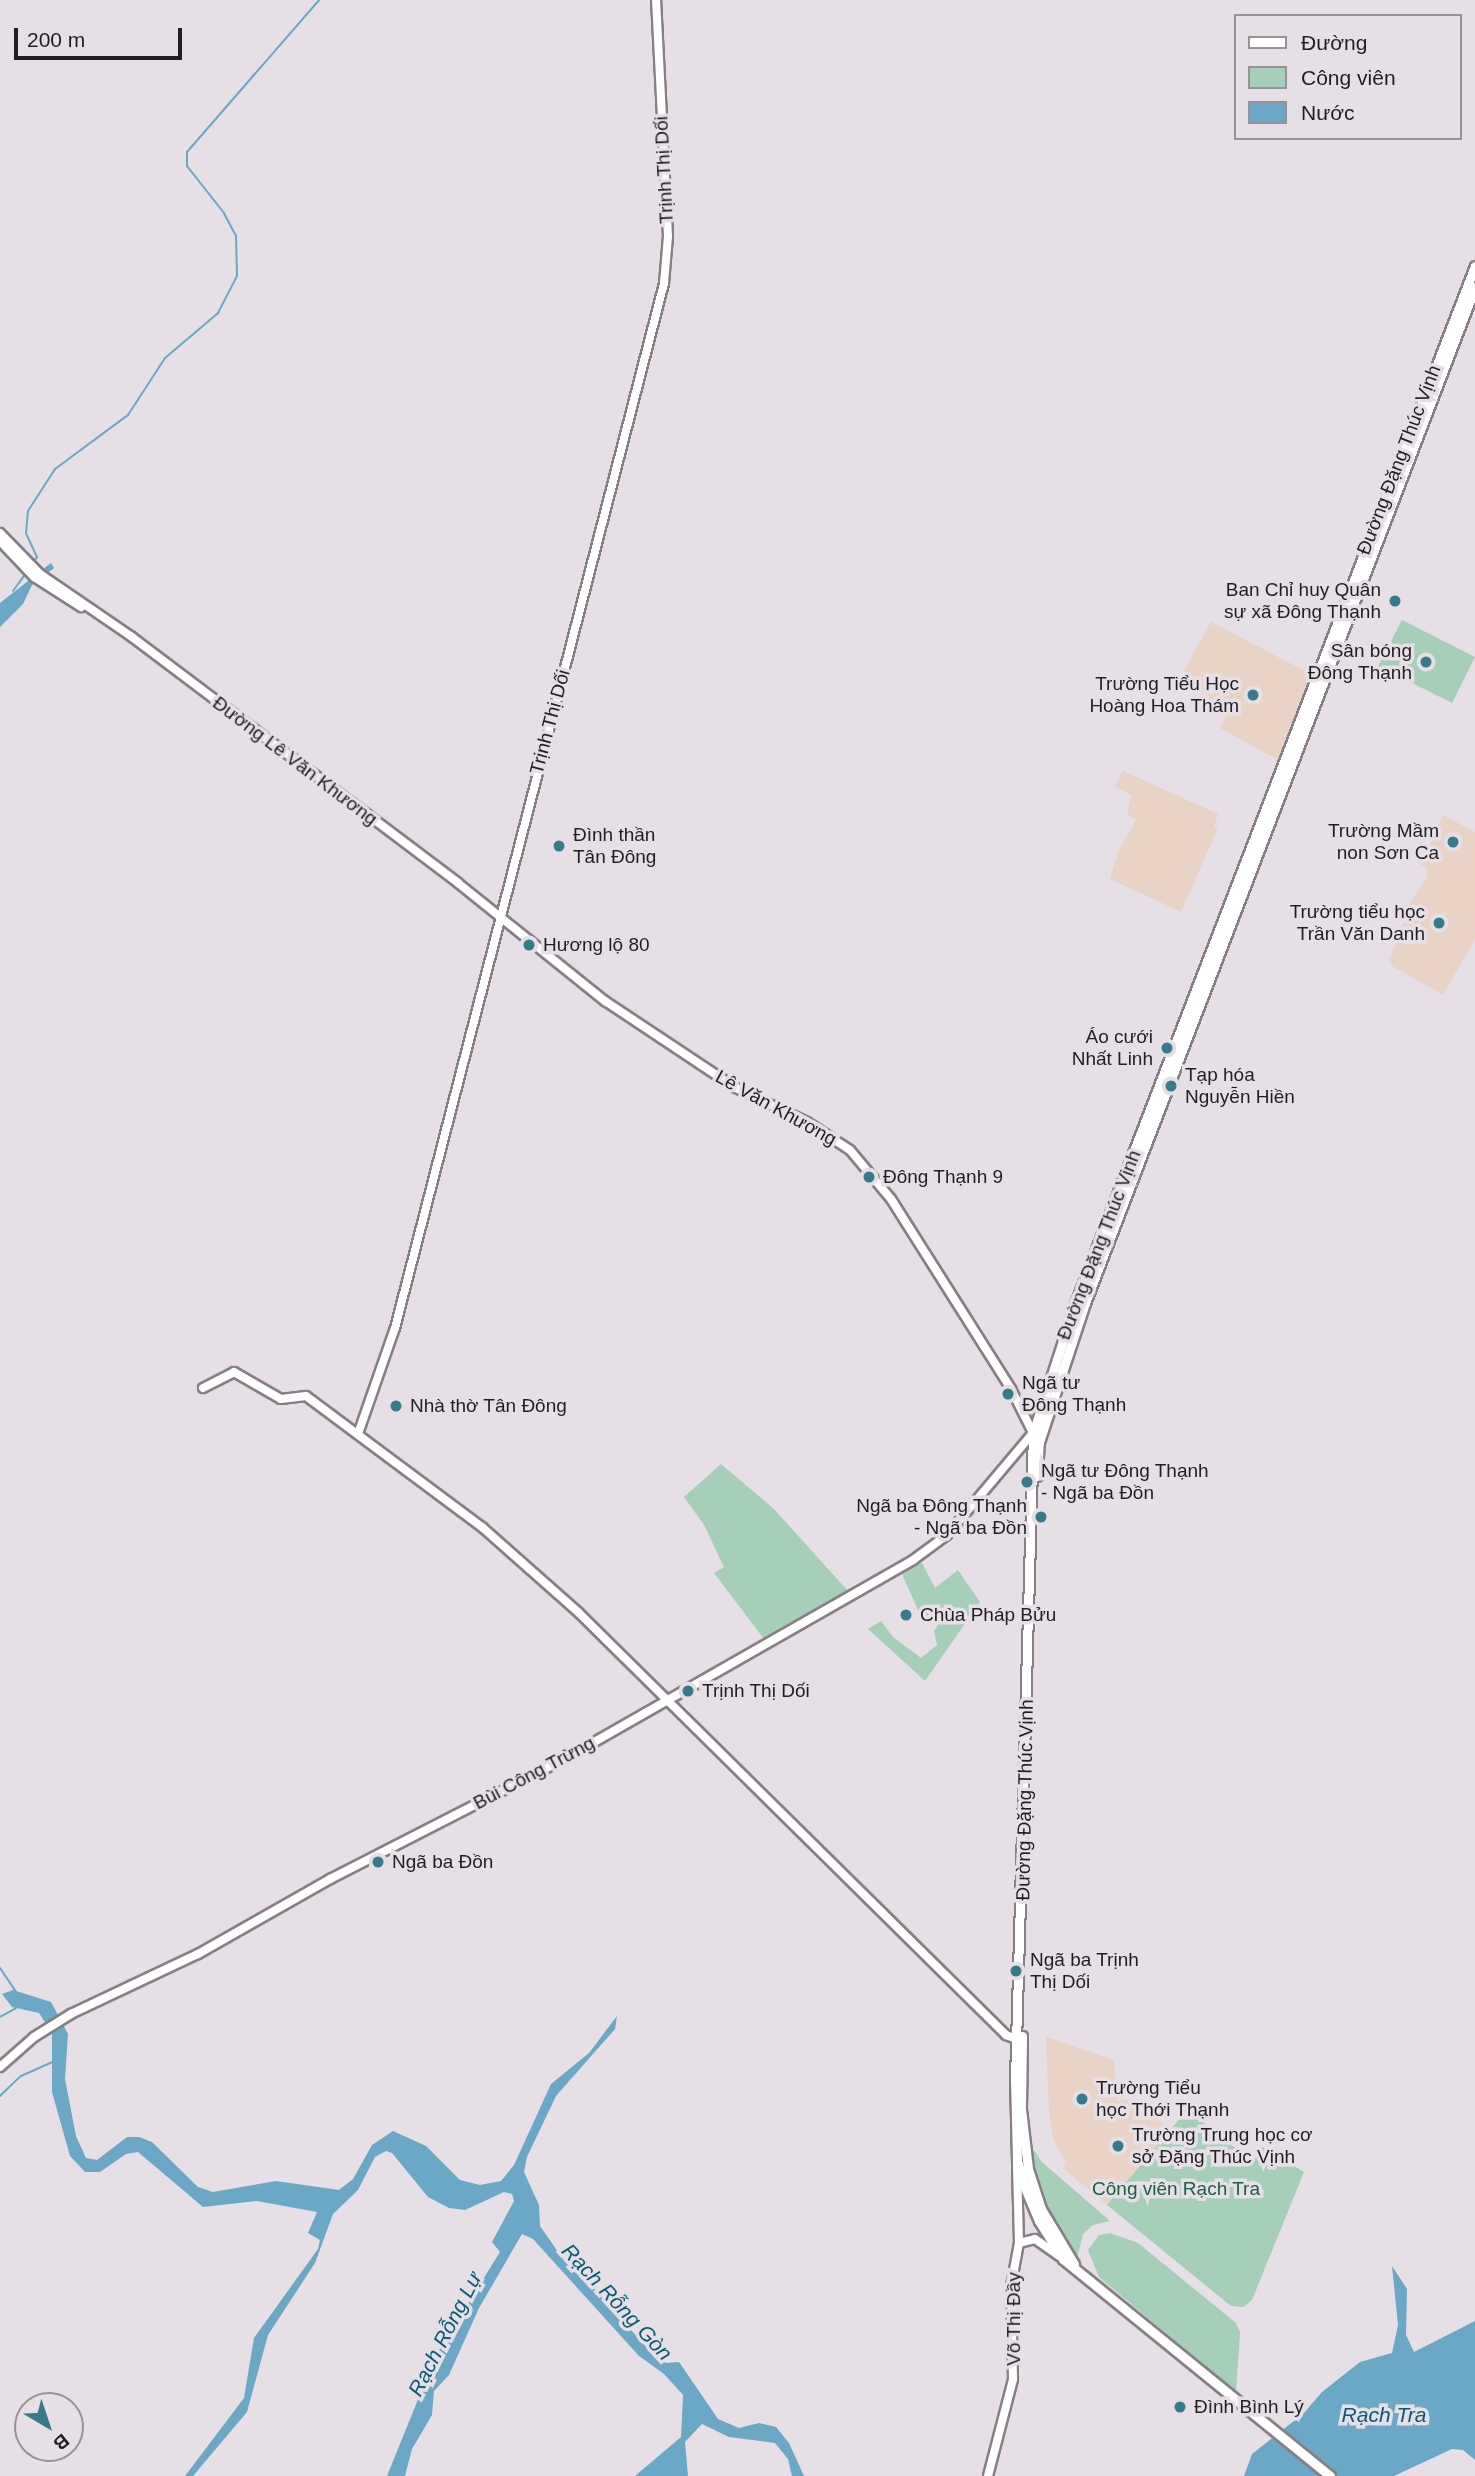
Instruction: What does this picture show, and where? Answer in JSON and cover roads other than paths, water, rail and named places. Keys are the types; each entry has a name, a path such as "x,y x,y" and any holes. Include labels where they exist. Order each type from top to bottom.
{"main road":[{"name":"Đường Đặng Thúc Vịnh","path":"1372,542 1475,266"},
{"name":"Đường Đặng Thúc Vịnh","path":"1330,2476 1074,2264 1063,2259 1028,2198 1017,2160 1036,1435 1076,1301 1372,542 1475,288"},
{"name":"Đường Đặng Thúc Vịnh","path":"1019,2040 1021,2109 1028,2169 1041,2209 1074,2264"}],"street":[{"name":"Trịnh Thị Dối","path":"358,1434 395,1328 499,915 664,283 668,236 656,0"},
{"path":"0,533 15,555"},
{"path":"0,541 15,555"},
{"name":"Đường Lê Văn Khương","path":"15,555 43,580 90,610 499,915"},
{"name":"Lê Văn Khương","path":"499,915 632,1020 736,1087 807,1122 860,1160 891,1199 973,1327 1036,1435"},
{"path":"203,1388 225,1374 239,1373 281,1399 306,1395 521,1559 1006,2035 1019,2040"},
{"name":"Bùi Công Trừng","path":"0,2067 43,2030 71,2014 198,1954 330,1879 568,1757 932,1548 1036,1435"},
{"name":"Võ Thị Đầy","path":"988,2476 1013,2379 1011,2286 1019,2243 1017,2160"},
{"path":"1019,2243 1035,2239 1063,2259"}],"water":[{"path":"51,563 54,568 32,585 23,604 0,627 0,603"},
{"path":"13,1990 51,2002 68,2034 65,2079 76,2136 86,2158 97,2160 127,2137 139,2137 152,2142 198,2187 213,2192 276,2181 339,2190 353,2179 372,2145 393,2131 426,2146 460,2180 480,2185 501,2181 514,2165 551,2084 589,2053 617,2016 615,2029 556,2096 527,2157 524,2172 539,2205 540,2226 565,2262 584,2277 655,2357 666,2363 679,2362 718,2419 739,2428 759,2423 776,2427 789,2443 804,2476 792,2476 788,2459 775,2443 729,2437 702,2424 685,2442 688,2476 635,2476 681,2437 683,2395 664,2374 639,2356 533,2239 522,2234 479,2308 449,2375 434,2391 432,2415 412,2449 405,2476 387,2476 436,2355 500,2252 492,2242 514,2201 512,2194 504,2192 465,2210 449,2208 428,2197 392,2153 386,2151 375,2157 358,2190 333,2214 315,2263 268,2335 247,2412 193,2476 185,2476 244,2398 254,2338 318,2249 320,2240 308,2233 317,2212 257,2201 203,2207 138,2152 126,2154 100,2172 85,2172 70,2156 52,2092 52,2033 39,2013 12,2007 2,1994"},
{"name":"Rạch Tra","path":"1392,2266 1407,2289 1406,2335 1414,2352 1475,2321 1475,2460 1463,2450 1452,2449 1394,2476 1244,2476 1252,2454 1304,2413 1322,2392 1360,2362 1392,2353 1398,2325"}],"waterway":[{"path":"33,563 37,557 26,533 28,511 55,469 128,415 165,358 218,313 237,276 236,236 224,213 187,166 187,152 319,0"},
{"path":"13,591 26,573"},
{"name":"Rạch Rỗng Gòn","path":"0,1968 17,1993"},
{"path":"0,2017 16,2008"},
{"path":"0,2096 21,2076 53,2062"}],"place":[{"name":"Ban Chỉ huy Quân sự xã Đông Thạnh","path":"1395,601"},
{"name":"Sân bóng Đông Thạnh","path":"1426,662"},
{"name":"Trường Tiểu Học Hoàng Hoa Thám","path":"1253,695"},
{"name":"Trường Mầm non Sơn Ca","path":"1453,842"},
{"name":"Đình thần Tân Đông","path":"559,846"},
{"name":"Trường tiểu học Trần Văn Danh","path":"1439,923"},
{"name":"Hương lộ 80","path":"529,945"},
{"name":"Áo cưới Nhất Linh","path":"1167,1048"},
{"name":"Tạp hóa Nguyễn Hiền","path":"1171,1086"},
{"name":"Đông Thạnh 9","path":"869,1177"},
{"name":"Ngã tư Đông Thạnh","path":"1008,1394"},
{"name":"Nhà thờ Tân Đông","path":"396,1406"},
{"name":"Ngã tư Đông Thạnh - Ngã ba Đồn","path":"1027,1482"},
{"name":"Ngã ba Đông Thạnh - Ngã ba Đồn","path":"1041,1517"},
{"name":"Chùa Pháp Bửu","path":"906,1615"},
{"name":"Trịnh Thị Dối","path":"688,1691"},
{"name":"Ngã ba Đồn","path":"378,1862"},
{"name":"Ngã ba Trịnh Thị Dối","path":"1016,1971"},
{"name":"Trường Tiểu học Thới Thạnh","path":"1082,2099"},
{"name":"Trường Trung học cơ sở Đặng Thúc Vịnh","path":"1118,2146"},
{"name":"Đình Bình Lý","path":"1180,2407"}],"park label":[{"name":"Công viên Rạch Tra","path":"1176,2189"}],"water label":[{"name":"Rạch Rỗng Lự","path":"445,2334"}]}
